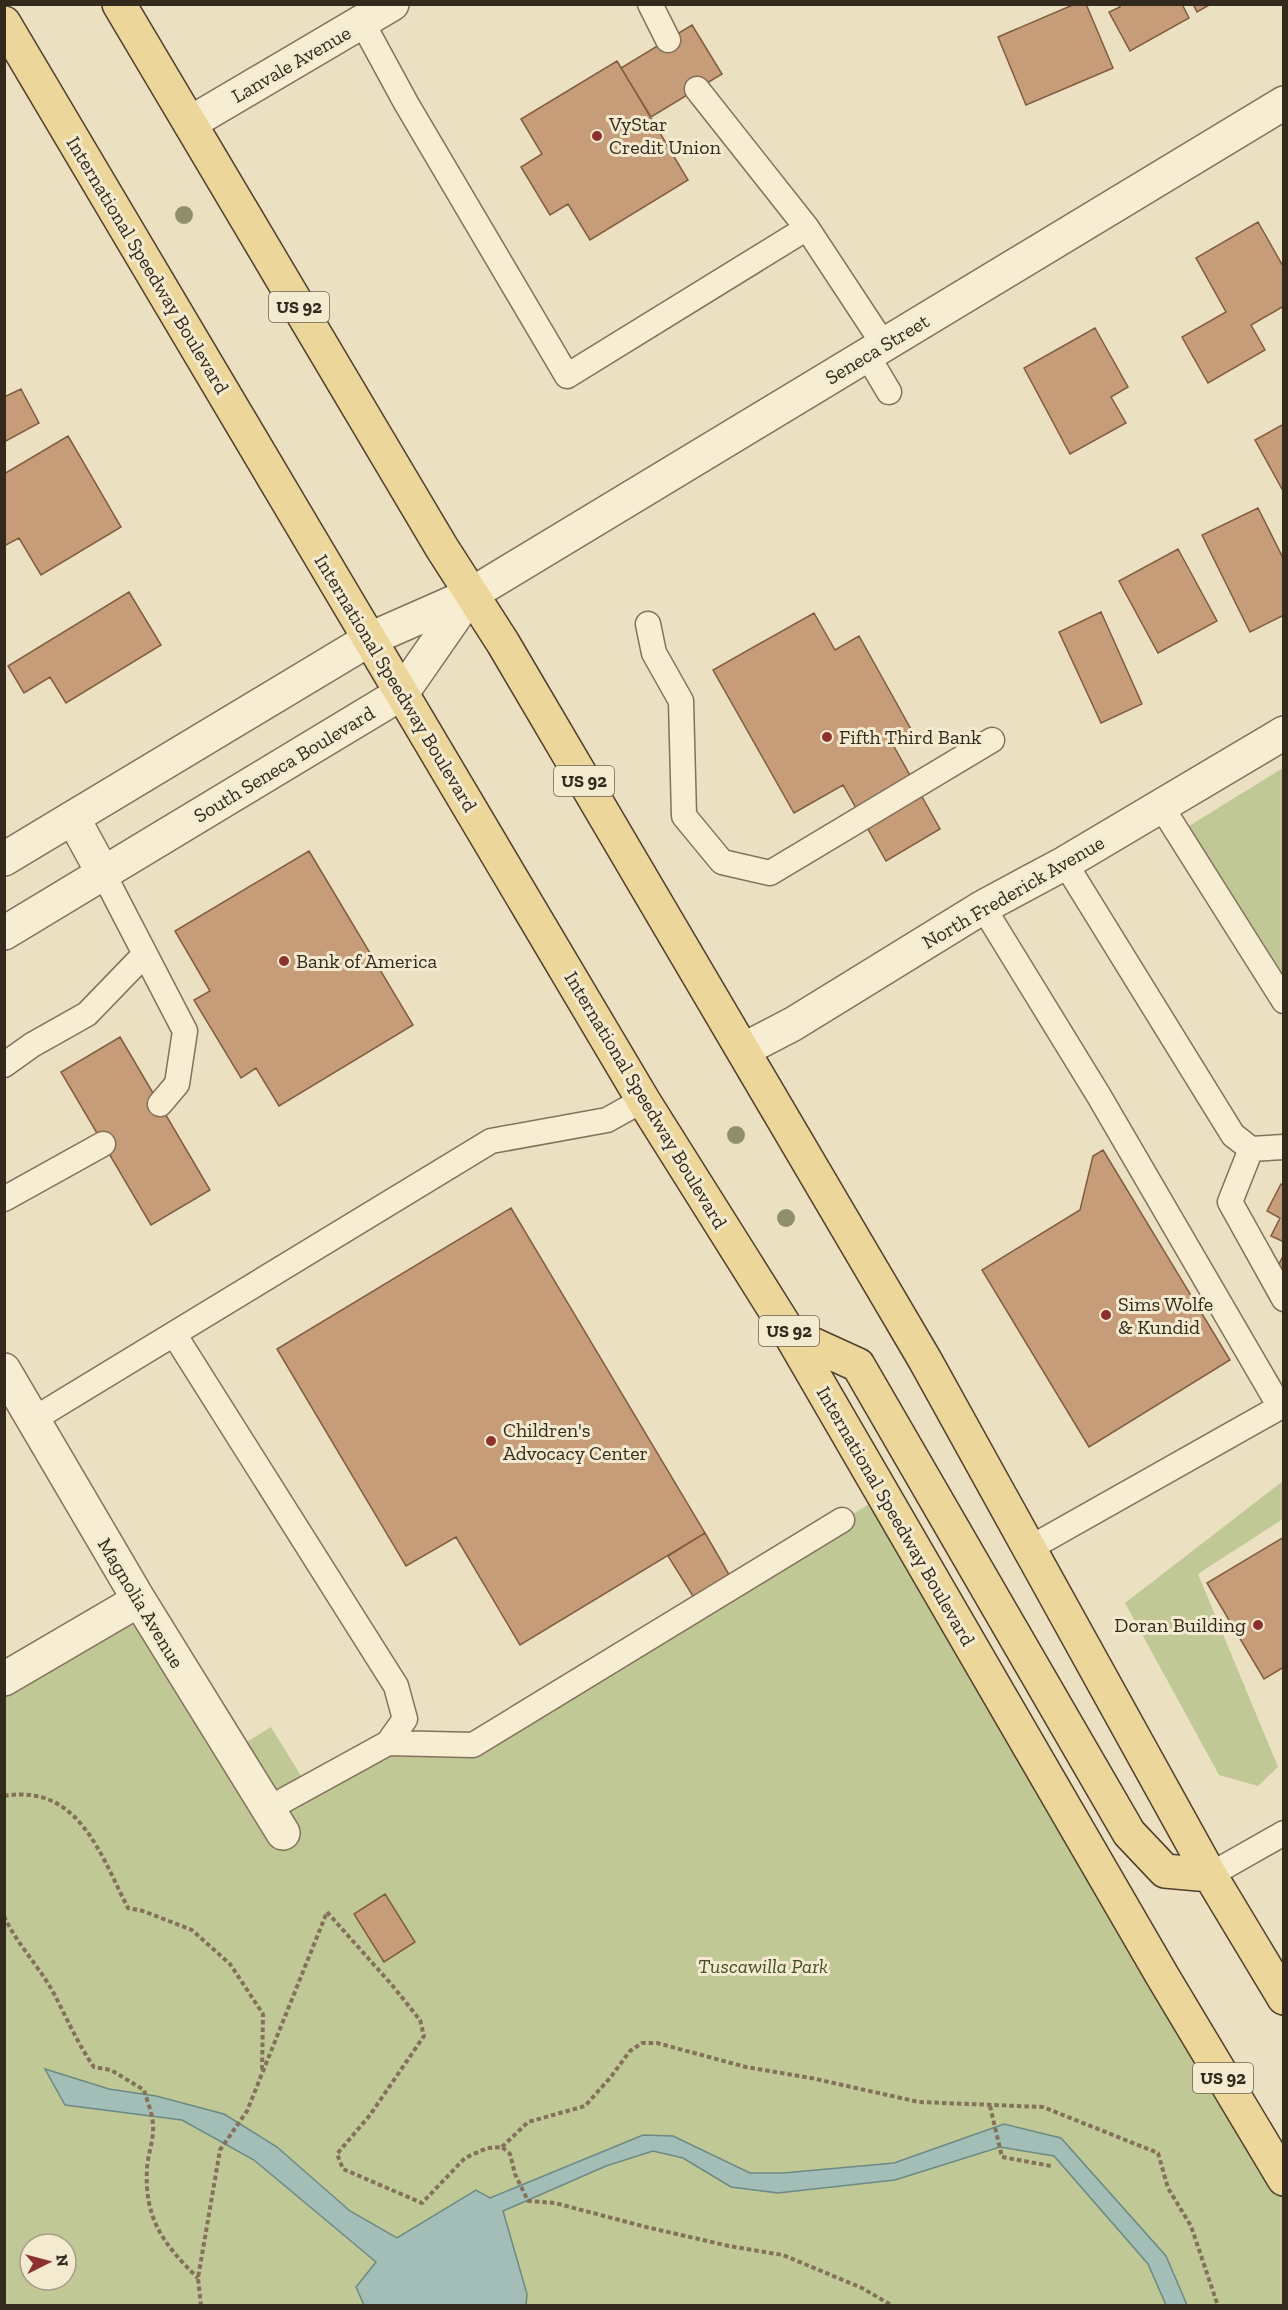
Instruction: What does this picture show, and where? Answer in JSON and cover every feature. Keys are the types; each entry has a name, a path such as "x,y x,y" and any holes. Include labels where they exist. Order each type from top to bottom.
{"main road":[{"name":"US 92","path":"119,4 470,594 503,643 925,1360 1210,1875 1284,1998"},
{"name":"International Speedway Boulevard","path":"4,23 643,1100 790,1334 1163,1977 1284,2179"},
{"path":"790,1334 858,1365 1128,1833 1165,1871 1210,1875"}],"street":[{"name":"Lanvale Avenue","path":"190,123 392,4"},
{"name":"Seneca Street","path":"470,594 1284,104"},
{"path":"4,859 370,639 470,594"},
{"name":"South Seneca Boulevard","path":"4,933 402,693 470,594"},
{"name":"North Frederick Avenue","path":"743,1050 793,1024 983,908 1065,863 1284,733"},
{"path":"73,818 103,873"},
{"name":"Magnolia Avenue","path":"4,1370 139,1600 275,1821"},
{"path":"4,1679 139,1600"}],"lane":[{"path":"650,4 668,40"},
{"path":"362,22 406,102 567,376 807,228"},
{"path":"697,89 807,228 875,350 889,392"},
{"path":"648,624 654,653 681,701 684,816 722,862 770,873 992,740"},
{"path":"1161,806 1284,1001"},
{"path":"1065,863 1233,1135 1251,1149 1281,1149 1284,1147"},
{"path":"103,873 185,1031 177,1084 160,1104"},
{"path":"983,908 1113,1120 1280,1407 1030,1548"},
{"path":"4,1065 32,1045 87,1014 145,954"},
{"path":"33,1419 491,1141 607,1120 643,1100"},
{"path":"4,1199 103,1144"},
{"path":"1251,1149 1230,1202 1284,1299"},
{"path":"174,1334 396,1686 405,1719 388,1743 275,1821"},
{"path":"388,1743 473,1744 842,1520"},
{"path":"1210,1875 1284,1833"}],"path":[{"path":"4,1796 42,1796 66,1809 85,1826 102,1852 128,1908 143,1911 192,1930 230,1964 263,2014 262,2075"},
{"path":"201,2306 198,2278 220,2150 247,2111 327,1912 420,2020 424,2036 370,2115 337,2154 343,2169 422,2203 465,2158 487,2148 502,2147 528,2122 585,2106 610,2078 630,2050 642,2043 657,2043 746,2067 811,2078 919,2102 1042,2107 1158,2153 1168,2188 1191,2226 1218,2306"},
{"path":"4,1916 14,1937 51,1989 81,2048 94,2067 111,2070 144,2090 154,2126 147,2167 147,2203 153,2220 172,2252 198,2278"},
{"path":"990,2106 1002,2157 1051,2166"},
{"path":"502,2147 510,2154 515,2174 528,2202 555,2203 656,2229 783,2255 862,2288 893,2306"}],"green space":[{"path":"1283,768 1283,974 1189,826"},
{"path":"1283,1481 1283,1519 1198,1574 1278,1767 1258,1786 1219,1775 1125,1603"},
{"name":"Tuscawilla Park","path":"884,1495 1283,2179 1283,2305 5,2305 4,1679 139,1600 232,1751 271,1727 308,1787 388,1743 473,1745"}],"water":[{"path":"45,2069 109,2089 156,2096 224,2114 277,2147 350,2211 397,2238 476,2190 490,2198 643,2135 673,2136 750,2173 783,2173 894,2163 1004,2124 1061,2138 1166,2256 1187,2305 1166,2305 1148,2264 1054,2156 1000,2147 895,2180 778,2193 731,2187 683,2158 653,2151 606,2166 503,2211 527,2294 526,2305 364,2305 356,2287 376,2262 254,2160 182,2120 65,2105"}],"building":[{"path":"1075,4 1086,4 1113,68 1026,105 998,37"},
{"path":"1118,4 1182,4 1189,18 1130,51 1109,12 1120,7"},
{"path":"1193,4 1211,4 1197,12"},
{"path":"692,25 722,74 651,117 621,68"},
{"name":"VyStar Credit Union","path":"617,61 688,180 590,240 568,204 550,215 521,167 542,154 521,119"},
{"path":"1258,222 1284,268 1284,306 1251,325 1265,350 1208,383 1182,337 1226,312 1196,258"},
{"path":"1095,328 1128,387 1111,397 1126,423 1070,454 1024,368"},
{"path":"21,389 39,423 4,442 4,397"},
{"path":"1284,424 1284,488 1282,489 1255,440"},
{"path":"68,436 121,527 41,575 19,538 4,546 4,474"},
{"path":"1258,508 1284,560 1284,615 1250,632 1202,535"},
{"path":"1178,549 1217,621 1158,653 1119,581"},
{"path":"129,592 161,645 66,703 50,677 24,693 8,666"},
{"path":"1101,612 1142,704 1101,723 1059,632"},
{"name":"Fifth Third Bank","path":"814,613 835,650 859,636 912,731 892,743 940,829 886,861 843,785 794,813 713,670"},
{"name":"Bank of America","path":"309,851 413,1025 279,1106 256,1068 241,1078 194,1000 210,991 175,931"},
{"path":"120,1037 210,1190 151,1225 61,1072"},
{"name":"Sims Wolfe & Kundid","path":"1103,1150 1230,1360 1089,1447 982,1270 1080,1210 1093,1156"},
{"path":"1281,1184 1284,1186 1284,1242 1271,1236 1280,1218 1267,1211"},
{"name":"Children's Advocacy Center","path":"511,1208 705,1533 520,1645 456,1537 406,1566 277,1349"},
{"path":"1284,1254 1284,1274 1276,1270"},
{"path":"705,1533 731,1578 696,1601 668,1556"},
{"name":"Doran Building","path":"1284,1537 1284,1667 1264,1679 1207,1583"},
{"path":"385,1894 415,1942 384,1962 354,1914"}],"place":[{"name":"VyStar Credit Union","path":"597,136"},
{"name":"Fifth Third Bank","path":"827,737"},
{"name":"Bank of America","path":"284,961"},
{"name":"Sims Wolfe & Kundid","path":"1106,1315"},
{"name":"Children's Advocacy Center","path":"491,1441"},
{"name":"Doran Building","path":"1258,1625"}]}
